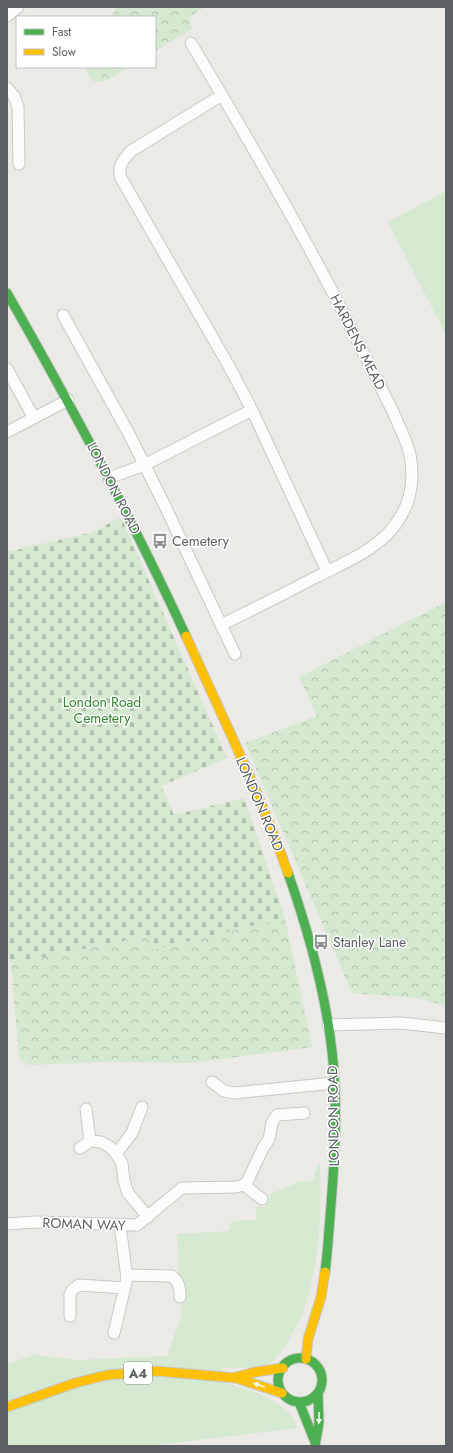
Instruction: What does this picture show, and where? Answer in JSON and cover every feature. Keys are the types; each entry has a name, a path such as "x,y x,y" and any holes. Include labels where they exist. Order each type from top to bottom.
{"street":[{"path":"7,16 18,7"},
{"name":"HARDENS MEAD","path":"191,43 295,224 347,319 389,403 406,443 410,454 412,472 410,491 406,507 396,525 376,544 327,572 221,625"},
{"path":"7,88 14,96 18,107 19,164"},
{"path":"222,95 131,151 120,164 119,173 230,368 252,410 327,572"},
{"name":"LONDON ROAD","path":"7,293 68,400 110,478 181,625 256,791 278,845 305,923 328,1025 334,1083 336,1126 330,1224 321,1297 308,1339 306,1360"},
{"path":"63,315 129,434 235,654"},
{"path":"7,369 34,418"},
{"path":"7,432 68,400"},
{"path":"110,478 144,465 252,410"},
{"path":"328,1025 401,1022 446,1028"},
{"path":"212,1082 224,1091 234,1093 334,1083"},
{"path":"116,1154 132,1133 142,1107"},
{"path":"86,1109 90,1141"},
{"path":"262,1199 244,1185 247,1182 263,1148 269,1139 275,1116 304,1112"},
{"path":"80,1148 90,1141 101,1142 110,1147 122,1163 124,1181 128,1193 148,1217"},
{"name":"ROMAN WAY","path":"7,1224 35,1222 136,1225 148,1217 182,1188 236,1187 244,1185"},
{"path":"114,1333 123,1318 127,1275 120,1225"},
{"path":"127,1275 172,1276 177,1281 180,1288 180,1297"},
{"path":"70,1316 70,1294 72,1290 79,1286 125,1288"},
{"name":"A4","path":"236,1378 255,1372 283,1368 287,1363 293,1360 306,1360"},
{"path":"306,1360 313,1362 318,1367 322,1381 318,1393 319,1423 315,1444"},
{"path":"282,1393 279,1380 283,1368"},
{"name":"A4","path":"7,1407 75,1383 107,1375 156,1371 236,1378 282,1393 293,1401 300,1402"},
{"path":"315,1444 300,1402 312,1400 318,1393"}],"green space":[{"path":"115,7 205,7 189,17 192,29 156,50 156,16 112,16 116,8"},
{"path":"87,68 127,68 110,79 99,82 95,82 91,79"},
{"path":"446,191 446,335 388,222"},
{"name":"London Road Cemetery","path":"121,517 227,758 161,786 174,815 244,798 285,918 151,950 147,936 11,964 7,948 7,552 93,532"},
{"path":"446,602 446,1006 418,998 352,993 245,743 317,716 299,677"},
{"path":"285,918 312,1047 191,1063 107,1062 28,1065 19,1058 11,964 148,936 151,950"},
{"path":"318,1164 320,1165 321,1183 320,1220 313,1275 304,1310 285,1347 271,1363 263,1367 222,1368 223,1382 249,1390 274,1401 290,1414 297,1428 148,1446 7,1446 7,1364 34,1355 77,1360 167,1356 182,1314 177,1234 230,1231 231,1221 256,1220 256,1207 265,1207 271,1194 298,1182 313,1180"}],"traffic: fast":[{"path":"7,293 100,463 186,636"},
{"path":"288,873 315,960 329,1028 334,1070 335,1148 325,1272"},
{"path":"300,1358 312,1362 318,1368 322,1380 318,1392 312,1398 300,1402 288,1398 282,1392 278,1380 282,1368 288,1362 300,1358"},
{"path":"315,1446 319,1423 318,1393"},
{"path":"299,1402 315,1442"}],"traffic: slow":[{"path":"186,636 265,812 288,873"},
{"path":"306,1359 308,1339 321,1297 325,1272"},
{"path":"236,1377 255,1372 283,1368"},
{"path":"7,1407 75,1383 107,1375 156,1371 236,1378 282,1393"}],"place":[{"name":"Cemetery","path":"160,541"},
{"name":"Stanley Lane","path":"321,942"}]}
